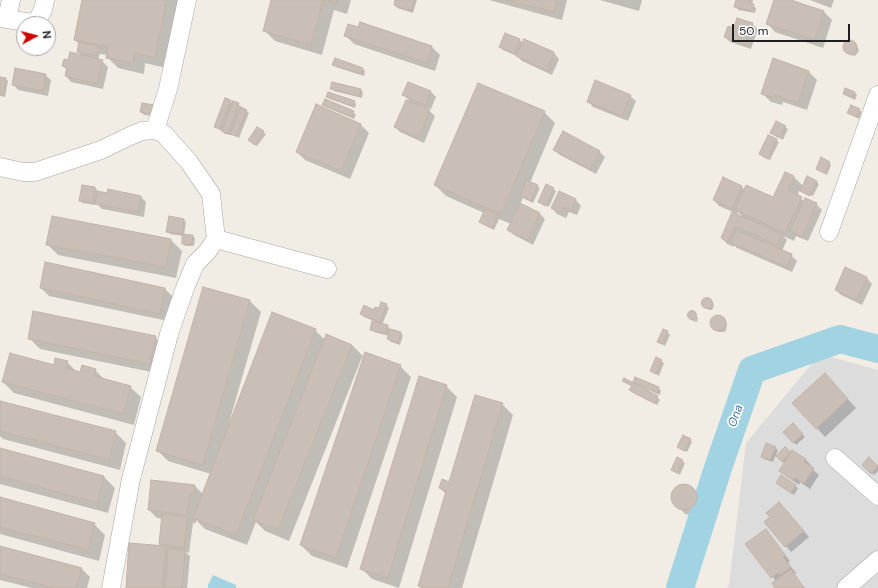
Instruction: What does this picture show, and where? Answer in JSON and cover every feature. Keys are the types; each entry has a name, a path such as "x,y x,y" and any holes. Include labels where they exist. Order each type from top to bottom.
{"street":[{"path":"11,0 3,19 32,23 38,19 44,10 45,0"},
{"path":"155,130 168,89 187,0"},
{"path":"829,232 878,94"},
{"path":"0,167 23,172 35,172 101,150 142,131 155,130 164,134 189,162 211,194 216,239 207,252 195,264 169,334 131,479 111,588"},
{"path":"216,239 327,269"},
{"path":"835,458 878,496"},
{"path":"846,588 878,560"}],"shaded area":[{"path":"820,354 878,370 878,588 727,588 729,584 746,443"}],"water":[{"path":"213,575 236,585 236,588 208,588"}],"building":[{"path":"82,0 167,0 155,58 135,53 133,63 106,58 108,47 74,40"},
{"path":"271,0 323,0 311,45 263,31"},
{"path":"323,0 337,0 336,3"},
{"path":"395,0 414,0 411,11 394,5"},
{"path":"507,0 557,0 554,12"},
{"path":"736,0 750,0 749,4 754,4 753,11 734,7"},
{"path":"774,0 791,0 824,11 815,40 766,24"},
{"path":"737,18 753,23 746,45 724,37 728,26 734,28"},
{"path":"360,22 432,46 427,63 344,36 348,24 358,27"},
{"path":"505,33 520,39 514,54 499,47"},
{"path":"524,39 554,52 547,70 516,56"},
{"path":"850,40 855,42 857,47 855,52 850,54 845,52 843,47 845,42"},
{"path":"79,42 99,46 96,56 77,52"},
{"path":"70,52 103,60 97,84 65,76 67,67 62,66 64,59 68,60"},
{"path":"335,58 363,68 361,74 332,65"},
{"path":"773,58 809,71 798,103 775,95 774,98 761,94"},
{"path":"15,68 46,74 43,91 12,85"},
{"path":"0,77 6,78 3,95 0,94"},
{"path":"595,80 631,95 622,116 587,102"},
{"path":"332,82 361,89 359,96 330,89"},
{"path":"408,82 431,91 426,105 402,95"},
{"path":"478,83 545,111 501,214 434,185"},
{"path":"845,88 855,92 853,98 843,94"},
{"path":"328,92 355,101 353,106 326,97"},
{"path":"225,98 231,100 220,129 214,127"},
{"path":"325,99 354,111 352,117 322,105"},
{"path":"406,100 430,110 418,138 394,127"},
{"path":"233,101 239,103 228,134 222,131"},
{"path":"142,103 154,105 153,114 140,112"},
{"path":"316,104 361,124 341,171 296,152"},
{"path":"851,105 860,109 857,117 847,113"},
{"path":"241,107 247,110 236,136 230,134"},
{"path":"776,121 786,126 780,138 770,133"},
{"path":"257,127 264,131 255,145 248,140"},
{"path":"563,131 600,151 590,169 553,150"},
{"path":"768,135 777,139 768,159 759,154"},
{"path":"821,157 830,162 824,173 816,169"},
{"path":"785,172 794,176 788,190 802,197 785,233 735,210 746,185 773,197"},
{"path":"807,176 817,181 810,196 800,191"},
{"path":"723,177 742,186 732,209 713,200"},
{"path":"526,180 538,185 531,201 520,196"},
{"path":"546,184 554,188 546,206 538,202"},
{"path":"82,185 95,187 93,203 79,201"},
{"path":"108,189 141,196 138,212 95,204 97,191 107,193"},
{"path":"559,191 576,199 571,210 564,207 560,213 551,208"},
{"path":"805,198 817,203 802,237 790,231"},
{"path":"520,203 540,213 528,240 507,230"},
{"path":"485,209 498,215 492,228 479,222"},
{"path":"732,212 782,234 777,245 735,226 728,242 721,238"},
{"path":"52,216 171,239 166,267 46,245"},
{"path":"169,216 184,219 182,234 166,232"},
{"path":"736,230 792,254 787,267 731,243"},
{"path":"182,234 193,235 192,244 182,244"},
{"path":"45,262 165,288 160,314 40,288"},
{"path":"845,267 867,277 857,300 835,290"},
{"path":"203,287 250,300 203,465 156,451"},
{"path":"705,298 709,298 711,299 711,307 705,308 702,305 702,301"},
{"path":"381,302 387,304 380,322 360,314 364,305 374,310 375,307 379,308"},
{"path":"692,310 697,315 692,320 687,315"},
{"path":"33,311 156,336 150,364 28,339"},
{"path":"272,312 316,329 236,535 193,518"},
{"path":"718,315 725,320 726,323 721,330 718,331 711,326 710,323 715,316"},
{"path":"372,321 388,325 386,334 370,330"},
{"path":"390,329 401,332 398,343 387,339"},
{"path":"663,329 668,331 662,344 657,342"},
{"path":"326,334 352,345 278,530 253,520"},
{"path":"365,352 401,365 336,558 300,545"},
{"path":"10,353 54,365 55,358 68,361 66,368 80,372 82,365 96,369 94,376 131,386 123,414 2,382"},
{"path":"656,357 662,360 656,374 650,371"},
{"path":"825,373 848,399 816,429 792,403"},
{"path":"419,376 447,385 388,578 360,569"},
{"path":"635,377 659,387 657,393 633,382"},
{"path":"624,378 658,396 654,403 629,390 632,386 622,381"},
{"path":"475,395 503,403 448,588 425,588 418,586 446,491 439,488 442,479 449,482"},
{"path":"0,401 116,431 109,460 0,431"},
{"path":"793,423 803,434 793,443 783,432"},
{"path":"683,435 691,439 684,451 677,447"},
{"path":"766,443 776,447 770,460 761,457"},
{"path":"785,447 791,452 782,462 776,456"},
{"path":"0,448 104,476 97,503 0,476"},
{"path":"792,450 806,459 804,462 814,468 804,484 795,478 793,480 779,471"},
{"path":"677,457 683,460 677,473 671,470"},
{"path":"869,457 878,466 871,474 862,465"},
{"path":"781,475 796,485 791,493 776,483"},
{"path":"151,480 195,485 194,495 190,494 187,515 148,510"},
{"path":"684,484 693,488 697,497 693,506 684,510 675,506 671,497 675,488"},
{"path":"0,497 95,523 88,550 0,527"},
{"path":"779,502 804,531 785,547 764,522 770,517 766,513"},
{"path":"162,514 188,517 184,548 159,544"},
{"path":"766,529 785,555 783,557 791,567 780,575 778,573 771,578 745,544"},
{"path":"129,543 166,546 162,588 126,588"},
{"path":"0,546 82,568 76,588 54,588 0,574"},
{"path":"168,549 185,550 182,588 165,588"},
{"path":"791,569 804,588 775,588 772,583"}],"waterway":[{"name":"Ona","path":"680,588 718,468 752,370 840,339 878,349"}]}
